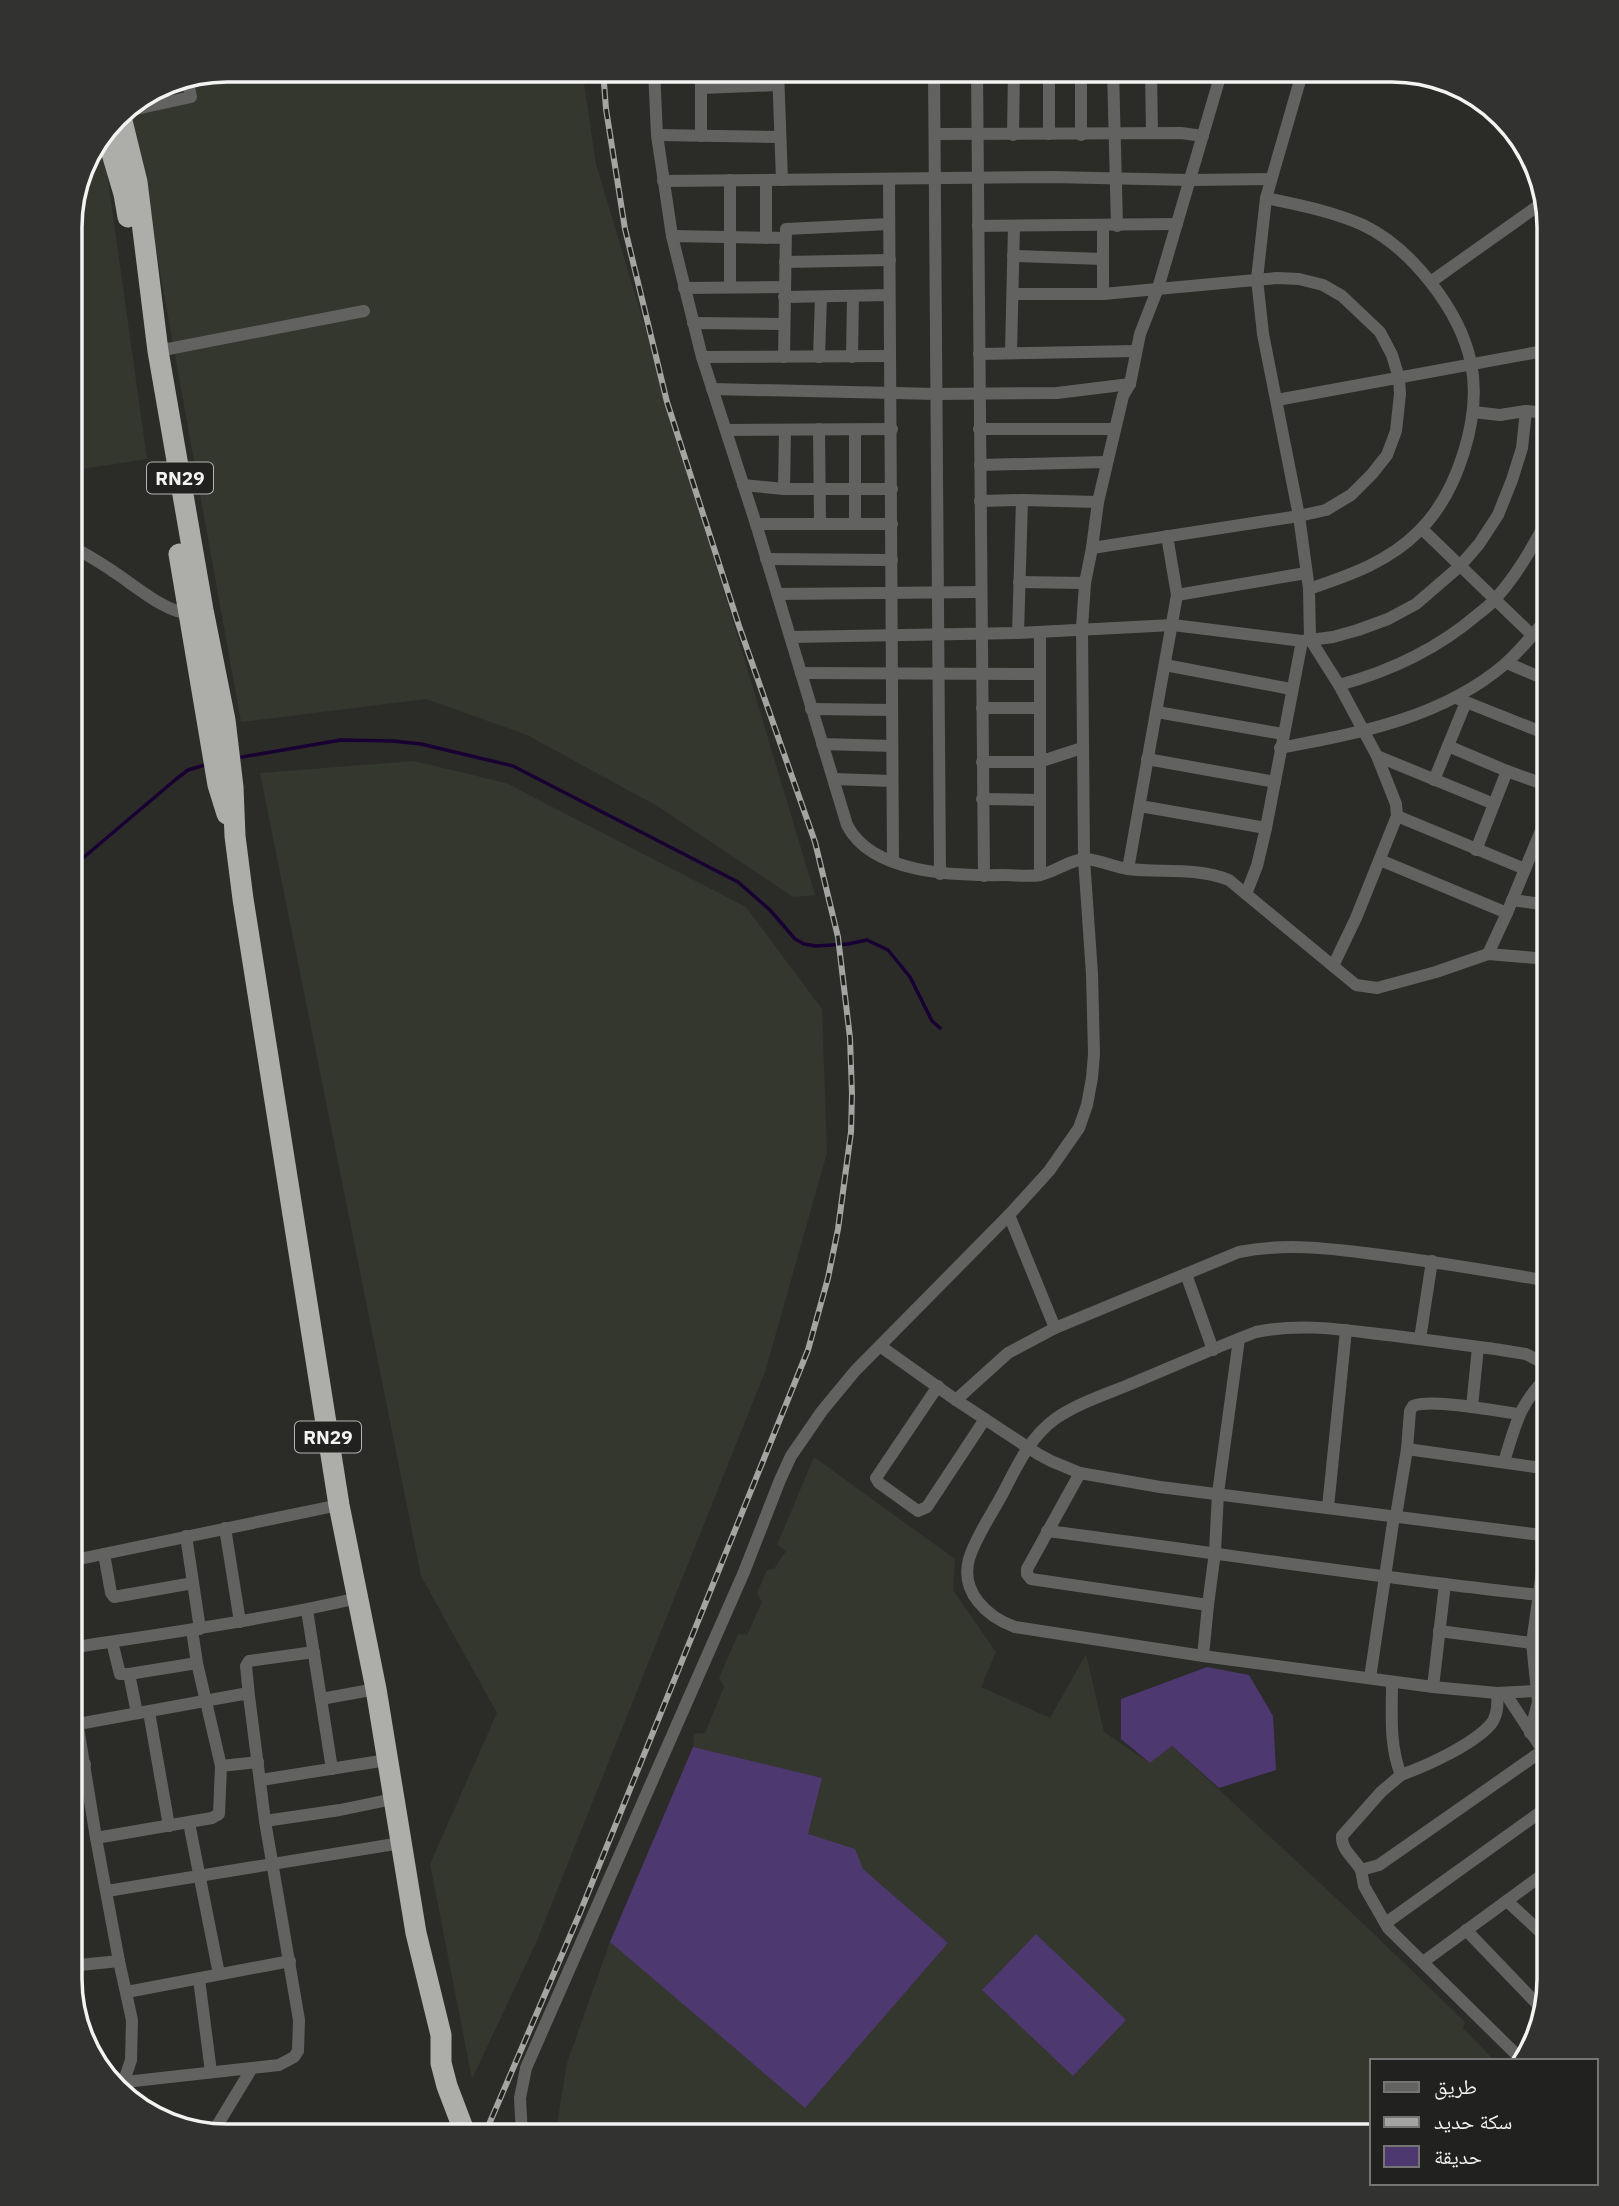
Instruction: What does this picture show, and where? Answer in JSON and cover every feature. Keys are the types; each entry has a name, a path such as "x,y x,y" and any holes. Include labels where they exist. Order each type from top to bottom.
{"highway":[{"name":"RN29","path":"124,126 137,182 169,448"},
{"name":"RN29","path":"121,129 124,194 195,612 225,720 233,787 234,836 339,1505 376,1689 416,1933 441,2035 452,2058 466,2123"}],"street":[{"path":"655,83 663,181 672,236 693,323 757,524 821,744 847,825 854,837 865,847 893,861 940,874 1040,875 1084,859 1128,869 1188,870 1213,874 1228,880 1356,985 1377,988 1437,972 1488,954 1537,957"},
{"path":"701,83 701,136"},
{"path":"934,83 940,874"},
{"path":"977,83 984,876"},
{"path":"1013,135 1014,83"},
{"path":"1049,83 1049,134"},
{"path":"1081,83 1081,135"},
{"path":"1112,83 1117,226"},
{"path":"1152,83 1152,133"},
{"path":"521,2123 520,2098 526,2068 738,1585 791,1456 822,1411 880,1346 1009,1215 1065,1150 1079,1128 1087,1105 1093,1078 1094,1054 1084,859 1082,628 1085,583 1106,461 1123,396 1130,384 1140,334 1158,288 1218,83"},
{"path":"1246,894 1257,866 1266,828 1291,689 1306,640 1309,589 1298,516 1263,334 1257,279 1270,179 1301,83"},
{"path":"701,88 778,85 782,180"},
{"path":"150,105 191,97 189,88"},
{"path":"934,134 978,136 1181,133 1203,136"},
{"path":"657,135 780,137"},
{"path":"663,181 1051,177 1270,179"},
{"path":"730,180 730,287"},
{"path":"889,180 893,861"},
{"path":"766,181 766,238"},
{"path":"1266,198 1330,213 1364,225 1403,252 1432,281 1459,329 1471,363 1474,412 1462,460 1448,491 1422,529 1396,551 1368,568 1309,589"},
{"path":"1432,281 1536,207"},
{"path":"784,357 786,229 889,224"},
{"path":"978,226 1177,225"},
{"path":"1011,353 1014,226"},
{"path":"1103,226 1103,294"},
{"path":"672,236 785,238"},
{"path":"1013,256 1103,258"},
{"path":"785,262 890,260"},
{"path":"1013,294 1103,294 1257,279 1299,279 1323,285 1342,296 1380,332 1392,355 1399,378 1400,410 1396,431 1387,455 1351,495 1325,510 1298,516 1092,548"},
{"path":"684,288 730,287 821,297 889,295"},
{"path":"818,356 821,297"},
{"path":"852,357 853,297"},
{"path":"158,351 365,311"},
{"path":"693,323 784,324"},
{"path":"979,354 1136,351"},
{"path":"1277,400 1537,352"},
{"path":"702,357 889,356"},
{"path":"712,389 937,394 1057,393 1130,384"},
{"path":"791,637 1018,633 1174,625 1306,640 1358,631 1416,604 1460,566 1479,544 1498,515 1512,480 1522,448 1526,411"},
{"path":"1474,412 1500,415 1537,412"},
{"path":"819,429 820,524"},
{"path":"726,430 892,429"},
{"path":"979,429 1115,429"},
{"path":"784,489 785,430"},
{"path":"855,430 855,523"},
{"path":"980,465 1106,461"},
{"path":"743,485 784,489 892,489"},
{"path":"1018,633 1022,500"},
{"path":"980,501 1098,502"},
{"path":"757,524 892,523"},
{"path":"1422,529 1532,635"},
{"path":"1128,869 1174,625 1177,595 1167,536"},
{"path":"1339,685 1398,666 1430,649 1467,624 1496,599 1523,563 1537,537"},
{"path":"83,553 172,609 195,612"},
{"path":"766,559 892,560"},
{"path":"1177,595 1306,573"},
{"path":"1019,582 1085,583"},
{"path":"778,594 981,592"},
{"path":"1280,748 1364,732 1461,700 1507,663 1537,631"},
{"path":"1040,632 1040,875"},
{"path":"1306,640 1339,685 1377,756 1396,804 1397,816 1334,966"},
{"path":"1507,663 1537,676"},
{"path":"1165,665 1291,689"},
{"path":"801,673 1039,674"},
{"path":"1461,700 1537,730"},
{"path":"1434,780 1448,746 1461,700"},
{"path":"982,708 1039,708"},
{"path":"811,709 892,710"},
{"path":"1157,712 1283,734"},
{"path":"821,744 892,746"},
{"path":"1448,746 1537,782"},
{"path":"982,762 1039,762 1082,748"},
{"path":"1377,756 1494,804"},
{"path":"1147,759 1275,782"},
{"path":"1476,850 1507,771"},
{"path":"834,779 892,781"},
{"path":"982,799 1040,800"},
{"path":"1139,806 1266,828"},
{"path":"1397,816 1525,869"},
{"path":"1488,954 1537,840"},
{"path":"1380,860 1507,913"},
{"path":"1512,900 1537,903"},
{"path":"1009,1215 1055,1328"},
{"path":"956,1400 1009,1353 1055,1328 1239,1252 1266,1247 1313,1247 1432,1261 1537,1279"},
{"path":"1420,1339 1432,1261"},
{"path":"1186,1274 1213,1350"},
{"path":"1535,1690 1501,1693 1433,1687 1015,1627 998,1621 978,1604 968,1577 969,1560 1028,1447 1055,1419 1074,1408 1238,1339 1280,1327 1304,1326 1478,1347 1526,1354 1537,1360"},
{"path":"1328,1507 1346,1330"},
{"path":"1203,1656 1215,1552 1218,1493 1238,1339"},
{"path":"880,1346 1028,1447 1051,1461 1080,1473 1160,1487 1537,1535"},
{"path":"1472,1407 1478,1347"},
{"path":"938,1386 876,1478 908,1504 918,1510 926,1507 985,1419"},
{"path":"1504,1462 1518,1414 1537,1387"},
{"path":"1370,1678 1407,1450 1410,1411 1413,1406 1424,1403 1518,1414"},
{"path":"1407,1450 1537,1467"},
{"path":"1080,1473 1027,1569 1031,1579 1208,1605"},
{"path":"82,1558 339,1505"},
{"path":"225,1528 240,1622"},
{"path":"1047,1531 1387,1577 1537,1594"},
{"path":"96,1838 189,1823 219,1814 221,1766 197,1663 193,1583 186,1536"},
{"path":"104,1554 114,1597 193,1583"},
{"path":"1433,1687 1445,1584"},
{"path":"82,1646 240,1622 358,1598"},
{"path":"307,1610 332,1769"},
{"path":"1530,1733 1537,1711 1532,1643 1537,1623"},
{"path":"1439,1631 1532,1643"},
{"path":"112,1642 118,1672 129,1674 197,1663"},
{"path":"128,2084 287,2063 298,2051 298,2012 265,1821 246,1666 249,1661 314,1652"},
{"path":"129,1674 143,1712 169,1826"},
{"path":"1392,1682 1392,1742 1394,1758 1401,1776"},
{"path":"321,1699 376,1689"},
{"path":"1501,1693 1497,1713 1491,1724 1443,1757 1401,1776 1381,1792 1342,1836 1342,1843 1361,1870 1364,1886 1388,1928 1515,2054"},
{"path":"1501,1693 1537,1743"},
{"path":"82,1723 243,1694 249,1696"},
{"path":"82,1748 96,1838 133,2033 131,2060 124,2080"},
{"path":"261,1780 387,1760"},
{"path":"221,1766 258,1762"},
{"path":"1361,1870 1379,1865 1537,1762"},
{"path":"265,1821 393,1799"},
{"path":"1387,1924 1537,1815"},
{"path":"189,1823 219,1974"},
{"path":"107,1891 401,1843"},
{"path":"1423,1962 1537,1879"},
{"path":"1507,1900 1537,1929"},
{"path":"1466,1930 1535,2002"},
{"path":"82,1965 119,1961"},
{"path":"127,1992 290,1961"},
{"path":"199,1979 211,2072"},
{"path":"219,2123 253,2068"}],"shaded area":[{"path":"218,83 584,83 596,164 815,895 793,897 659,807 527,735 426,699 241,722 132,118 172,93"},
{"path":"104,152 147,459 83,469 83,218 87,190"},
{"path":"414,761 506,783 746,907 822,1009 827,1153 765,1372 536,1943 472,2079 430,1864 497,1713 421,1576 260,773"},
{"path":"814,1457 955,1559 953,1590 996,1652 981,1687 1050,1718 1086,1654 1104,1732 1150,1763 1172,1746 1465,2022 1463,2028 1493,2059 1370,2059 1370,2124 557,2123 567,2063 610,1942 693,1748 694,1734 705,1733 724,1687 719,1678 738,1634 747,1635 762,1602 757,1593 767,1570 774,1569 786,1551 777,1545"}],"green space":[{"path":"1207,1667 1249,1675 1273,1716 1276,1770 1219,1788 1172,1746 1150,1763 1121,1739 1121,1699"},
{"path":"693,1747 822,1778 808,1834 855,1849 863,1869 948,1943 805,2108 610,1942"},
{"path":"1036,1934 1126,2020 1073,2076 982,1990"}],"waterway":[{"path":"242,757 341,740 393,741 421,744 513,766 738,882 770,910 795,939 804,944 848,944 867,940 888,950 910,977 932,1021 940,1028"},
{"path":"83,858 188,770 208,764"}],"railway":[{"path":"489,2123 579,1915 808,1350 838,1229 851,1132 850,1038 838,937 815,842 739,626 667,402 625,229 604,83"}]}
